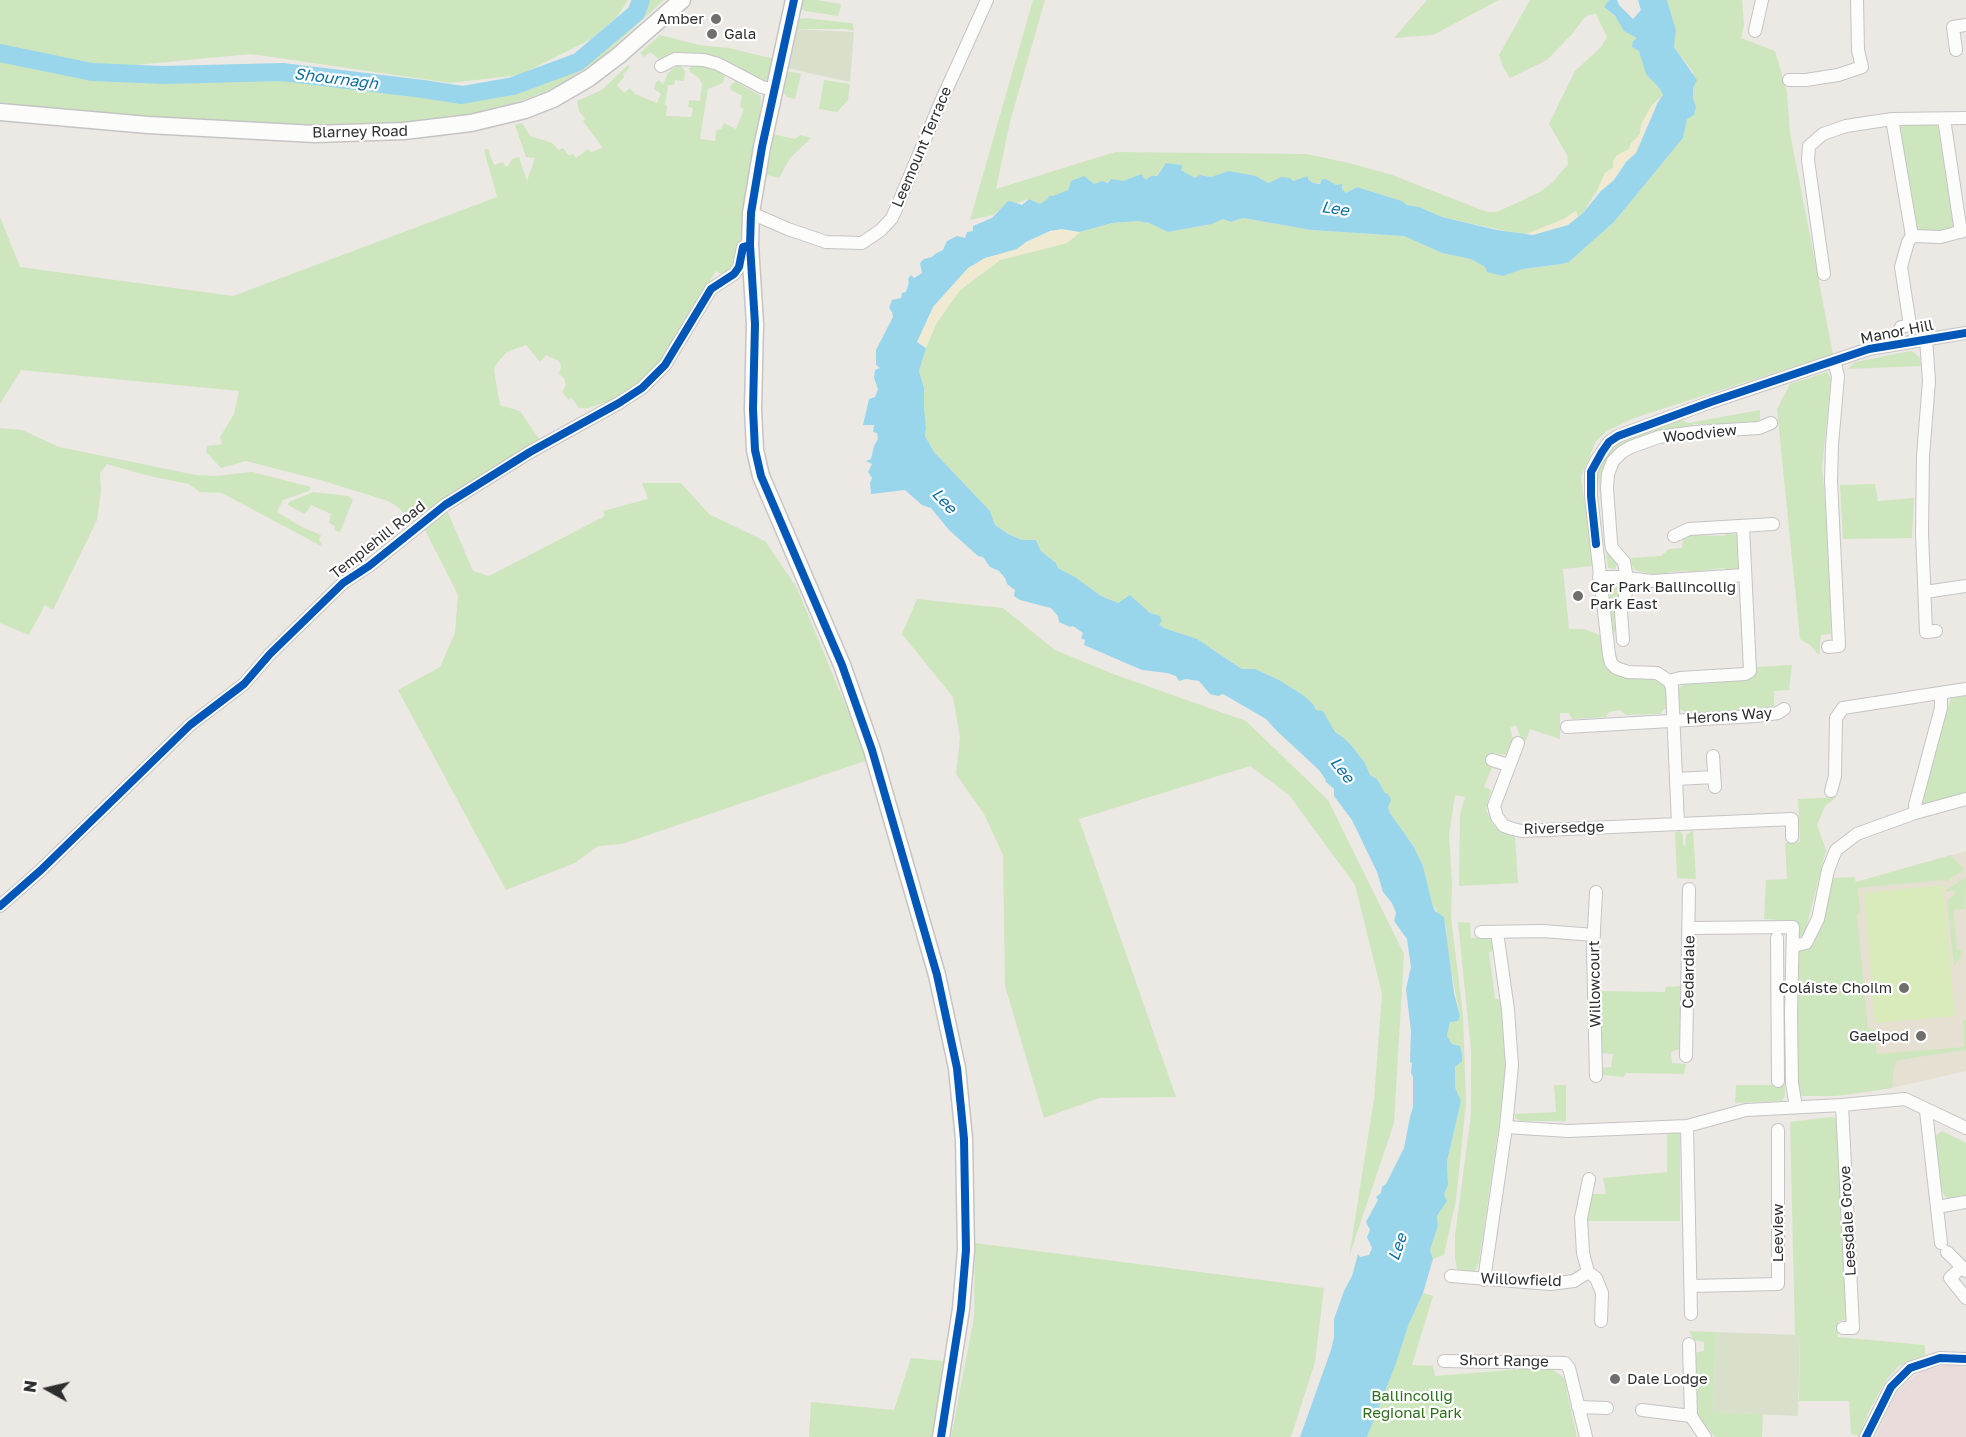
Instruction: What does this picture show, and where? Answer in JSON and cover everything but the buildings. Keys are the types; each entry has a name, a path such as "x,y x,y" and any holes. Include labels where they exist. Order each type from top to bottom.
{"main road":[{"name":"Blarney Road","path":"0,112 140,124 326,134 404,131 471,123 525,110 553,99 589,78 618,56 682,0"},
{"path":"794,0 762,147 752,213 750,245 755,324 755,450 760,476 842,665 872,750 937,975 957,1068 964,1139 966,1250 961,1309 941,1437"}],"street":[{"name":"Leemount Terrace","path":"752,213 826,242 862,243 881,230 892,218 987,0"},
{"path":"1755,30 1762,0"},
{"path":"1789,80 1838,75 1862,67 1857,30 1857,0"},
{"path":"1956,50 1953,27 1966,25"},
{"path":"661,66 675,59 704,60 718,64 762,87 774,90"},
{"path":"1912,236 1941,237 1964,231 1944,118"},
{"path":"1824,274 1808,160 1809,146 1823,134 1846,126 1892,119 1966,118"},
{"path":"1892,119 1912,236 1901,267 1910,325 1901,327"},
{"name":"Templehill Road","path":"0,906 190,725 244,684 270,654 343,582 369,566 446,505 530,452 642,388 665,364 711,289 734,274 739,267 743,247 750,245"},
{"name":"Manor Hill","path":"1669,681 1657,673 1628,672 1616,668 1611,663 1599,578 1590,484 1591,472 1609,442 1629,432 1711,402 1869,349 1966,333"},
{"name":"Manor Hill","path":"1926,339 1929,381 1922,487 1926,632 1936,631"},
{"path":"1828,646 1839,646 1831,463 1838,376 1834,361"},
{"name":"Woodview","path":"1627,578 1624,562 1612,548 1611,542 1608,474 1609,467 1617,456 1631,447 1659,437 1766,427 1771,423"},
{"path":"1674,536 1689,529 1773,524"},
{"path":"1678,824 1672,687 1669,681 1680,678 1745,674 1750,671 1743,526"},
{"path":"1599,578 1652,581 1745,575"},
{"path":"1623,640 1621,612 1627,594 1627,578"},
{"path":"1925,592 1966,586"},
{"path":"1831,790 1835,776 1836,718 1843,708 1966,689"},
{"path":"1915,813 1915,805 1941,708 1941,693"},
{"name":"Herons Way","path":"1673,720 1766,715 1778,713 1784,709"},
{"path":"1567,727 1673,720"},
{"name":"Riversedge","path":"1518,743 1495,802 1494,810 1504,826 1522,831 1792,819 1792,837"},
{"path":"1676,779 1715,782 1713,756"},
{"path":"1492,760 1508,765"},
{"path":"1794,946 1806,942 1818,919 1828,870 1836,850 1857,834 1915,813 1966,799"},
{"name":"Cedardale","path":"1686,1056 1689,889"},
{"name":"Willowcourt","path":"1596,892 1594,935 1596,1076"},
{"path":"1690,928 1793,927 1792,1083 1796,1107"},
{"path":"1481,932 1543,931 1594,935"},
{"path":"1484,1280 1506,1127 1512,1065 1511,1037 1497,932"},
{"path":"1777,938 1778,1081"},
{"path":"1778,1013 1791,1013"},
{"path":"1506,1127 1568,1131 1687,1126 1746,1110 1905,1100 1966,1128"},
{"name":"Leesdale Grove","path":"1842,1105 1853,1328 1843,1328"},
{"path":"1926,1111 1944,1247 1964,1269 1950,1278 1966,1298"},
{"path":"1687,1126 1691,1314"},
{"name":"Leeview","path":"1691,1286 1778,1284 1778,1130"},
{"path":"1589,1179 1581,1218 1583,1253 1587,1272 1596,1278 1602,1293 1600,1321"},
{"path":"1937,1207 1966,1202"},
{"name":"Willowfield","path":"1451,1276 1550,1284 1574,1281 1587,1272"},
{"path":"1689,1344 1691,1416 1705,1437"},
{"path":"1866,1437 1888,1391 1910,1368 1940,1358 1966,1359"},
{"name":"Short Range","path":"1444,1361 1565,1363 1569,1368 1578,1407"},
{"path":"1586,1437 1578,1407 1606,1408"},
{"path":"1642,1410 1691,1416"}],"shaded area":[{"name":"Coláiste Choilm","path":"1966,851 1966,1071 1849,1095 1848,884"},
{"path":"1947,1365 1966,1367 1966,1437 1875,1437 1896,1393 1914,1376 1925,1370"}],"green space":[{"path":"0,0 628,0 617,17 591,39 520,75 450,83 251,54 115,67 93,68 63,63 0,49"},
{"path":"645,0 664,0 602,57 562,84 543,93 474,117 421,124 346,127 196,122 0,104 0,57 91,74 165,77 267,75 309,77 457,97 480,98 577,67 636,16"},
{"path":"801,0 841,4 838,16 805,11 799,7"},
{"path":"1033,0 1045,0 1010,122 996,189 1115,152 1307,154 1392,175 1487,212 1497,212 1540,192 1553,182 1568,164 1567,155 1549,124 1575,71 1601,47 1607,37 1596,14 1589,15 1547,60 1510,78 1499,55 1530,0 1609,0 1604,7 1638,38 1639,51 1654,83 1663,95 1652,105 1641,125 1640,134 1629,150 1621,154 1613,168 1605,173 1583,213 1578,217 1575,211 1564,219 1524,235 1442,217 1357,187 1346,193 1332,183 1313,183 1304,178 1293,181 1290,178 1284,178 1268,183 1256,176 1238,174 1211,177 1201,175 1195,178 1180,170 1182,165 1166,163 1156,176 1151,176 1146,181 1140,174 1123,181 1094,184 1088,181 1070,184 1068,190 1040,204 1029,199 1016,203 1010,201 993,215 970,220"},
{"path":"1427,0 1499,0 1433,35 1394,38"},
{"path":"1667,0 1742,0 1744,25 1741,38 1775,51 1787,92 1790,133 1833,354 1634,418 1607,431 1596,441 1581,477 1593,566 1563,569 1569,629 1584,629 1600,635 1604,663 1614,674 1628,678 1655,679 1663,683 1666,688 1667,709 1660,714 1626,715 1620,710 1609,712 1606,717 1572,719 1569,713 1560,713 1560,739 1530,729 1525,743 1524,739 1522,742 1516,725 1510,728 1513,739 1506,755 1491,753 1486,762 1493,765 1484,787 1491,790 1486,809 1492,823 1501,833 1515,836 1518,883 1459,886 1460,814 1465,797 1455,795 1449,836 1452,883 1451,918 1463,1015 1466,1103 1456,1200 1444,1255 1433,1259 1430,1250 1438,1226 1437,1216 1447,1201 1444,1194 1448,1185 1447,1162 1461,1101 1455,1087 1455,1067 1462,1061 1462,1054 1460,1046 1452,1044 1447,1036 1450,1022 1460,1016 1447,949 1446,926 1432,903 1423,866 1414,847 1390,813 1385,794 1377,779 1370,775 1365,763 1351,745 1335,732 1303,695 1267,674 1242,669 1211,648 1164,628 1154,615 1140,606 1118,603 1101,596 1058,568 1056,563 1041,551 1036,540 1022,540 995,525 990,511 934,452 925,436 924,388 919,371 921,359 936,324 960,290 1000,260 1067,243 1080,232 1112,223 1138,221 1149,223 1168,232 1212,224 1223,219 1231,222 1243,218 1311,230 1404,236 1442,253 1471,259 1502,276 1523,269 1569,262 1614,222 1683,138 1686,119 1696,107 1693,98 1693,72 1674,47 1676,30"},
{"path":"797,19 851,23 854,31 795,29"},
{"path":"795,29 854,32 850,82 786,68"},
{"path":"660,35 774,59 770,79 766,83 725,63 659,59 650,52 644,57 640,53"},
{"path":"679,64 685,71 684,81 675,80 674,85 668,85 666,116 691,117 693,108 688,107 689,100 700,101 702,84 699,78 690,72 689,68 693,64 725,75 723,83 708,89 700,139 715,141 716,131 721,129 724,123 736,129 744,109 740,107 742,96 731,90 730,86 735,81 761,96 744,223 733,266 723,275 716,271 657,366 637,384 614,399 589,408 579,408 571,397 569,400 562,392 566,385 564,378 559,374 561,366 559,361 546,355 540,362 526,345 507,352 494,370 500,405 520,411 542,443 416,526 398,507 388,501 320,480 246,461 221,468 206,452 207,446 222,444 220,437 234,414 239,391 21,370 0,404 0,217 20,267 233,296 497,197 484,150 488,149 494,165 503,162 505,166 508,166 512,159 519,157 527,181 535,158 526,157 515,125 522,123 530,136 552,143 559,150 563,148 569,156 573,154 576,158 588,149 591,152 603,148 583,121 585,119 579,111 577,101 602,90 628,65 630,68 623,74 624,77 617,85 624,93 630,88 635,94 657,103 661,94 654,89 656,82 659,80 663,85 668,73"},
{"path":"787,71 801,74 795,99 787,97 783,92"},
{"path":"824,80 850,84 848,100 837,112 819,109"},
{"path":"1904,122 1936,123 1938,127 1955,223 1950,231 1918,232 1915,227 1899,129"},
{"path":"772,134 795,139 800,135 811,138 790,158 779,178 767,175"},
{"path":"1910,351 1920,358 1921,366 1848,369 1855,362"},
{"path":"1827,372 1831,379 1822,468 1829,534 1831,634 1821,635 1819,655 1810,645 1800,639 1777,409 1790,384"},
{"path":"1760,410 1760,418 1753,425 1750,422 1731,423 1728,426 1717,427 1714,424 1694,424 1608,459 1603,481 1600,483 1602,510 1605,512 1618,562 1615,569 1608,568 1598,476 1599,466 1611,448 1622,439 1679,419 1688,423"},
{"path":"0,428 22,430 59,447 196,475 215,476 252,472 311,487 309,491 283,500 277,512 321,535 319,540 323,547 222,493 200,492 189,484 107,464 100,473 101,491 97,520 53,610 45,605 29,635 0,623"},
{"path":"642,483 681,483 709,514 765,541 797,588 868,760 622,844 598,846 575,863 506,890 398,690 440,667 455,633 458,595 425,530 447,510 473,571 489,576 605,516 603,511 648,499"},
{"path":"1875,484 1878,501 1914,498 1912,538 1843,539 1840,485"},
{"path":"313,492 348,496 353,500 340,532 334,530 335,526 329,523 331,514 311,505 305,514 288,505 289,502"},
{"path":"1727,533 1736,534 1739,538 1739,568 1736,571 1728,572 1724,568 1691,574 1687,571 1669,572 1665,576 1654,577 1652,574 1635,570 1632,566 1631,558 1661,556 1669,549 1682,548 1683,539 1688,535 1724,536"},
{"path":"1613,584 1619,587 1621,596 1618,629 1613,633 1609,588"},
{"path":"917,599 1003,608 1055,650 1116,675 1246,721 1328,800 1404,954 1394,1123 1349,1257 1374,1099 1382,994 1355,885 1289,795 1250,766 1079,819 1176,1097 1099,1098 1044,1118 1005,986 1003,855 984,814 956,774 960,738 953,697 902,634"},
{"path":"1792,665 1789,690 1774,691 1774,705 1771,710 1687,715 1680,709 1678,693 1683,682 1717,683 1719,680 1753,673 1756,667"},
{"path":"1966,696 1966,796 1921,808 1933,753 1951,698"},
{"path":"1837,797 1825,806 1817,825 1826,850 1804,937 1799,936 1797,921 1764,919 1766,880 1787,879 1785,843 1800,842 1798,799"},
{"path":"1693,830 1696,879 1677,878 1675,832 1680,831 1683,835 1685,846 1686,835"},
{"path":"1951,855 1964,870 1945,882 1945,880 1858,888 1860,913 1857,914 1868,1029 1880,1029 1882,1043 1876,1044 1877,1054 1964,1047 1963,1020 1966,1020 1966,1050 1899,1060 1894,1069 1892,1088 1836,1096 1802,1096 1798,1085 1799,951 1812,946 1821,924 1831,878 1854,877 1856,882"},
{"path":"1966,877 1965,909 1953,910 1957,949 1962,950 1954,967 1947,900 1955,894 1953,890 1946,892 1946,890"},
{"path":"1943,885 1955,1016 1875,1023 1864,893"},
{"path":"1458,922 1470,923 1471,938 1487,937 1493,941 1494,951 1489,952 1495,999 1501,1000 1507,1069 1479,1262 1475,1271 1469,1276 1461,1275 1455,1258 1455,1236 1471,1114 1471,1051"},
{"path":"1681,986 1679,1049 1671,1052 1672,1063 1686,1064 1684,1074 1626,1073 1624,1077 1603,1075 1602,1068 1611,1067 1613,1054 1601,1053 1598,991 1665,992 1666,987"},
{"path":"1554,1085 1566,1085 1566,1121 1521,1121 1515,1118 1515,1114 1556,1112"},
{"path":"1736,1085 1785,1085 1785,1095 1782,1101 1735,1103"},
{"path":"1837,1118 1847,1320 1838,1321 1838,1337 1925,1345 1925,1355 1899,1366 1886,1380 1870,1409 1859,1436 1851,1434 1849,1401 1799,1401 1800,1336 1795,1335 1790,1122"},
{"path":"1667,1131 1680,1132 1680,1221 1585,1221 1588,1194 1606,1194 1603,1178 1667,1172"},
{"path":"1942,1131 1966,1143 1966,1198 1949,1200 1941,1188 1935,1136"},
{"path":"975,1243 1324,1288 1315,1362 1291,1437 951,1437 974,1317"},
{"name":"Ballincollig Regional Park","path":"1423,1293 1433,1296 1412,1365 1433,1366 1435,1376 1549,1367 1564,1378 1577,1437 1367,1437 1406,1330"},
{"path":"1689,1331 1716,1332 1713,1412 1763,1414 1762,1437 1715,1437 1694,1411 1694,1353 1704,1351 1704,1342 1694,1340"},
{"path":"1716,1332 1800,1335 1798,1416 1713,1412"},
{"path":"911,1358 943,1361 933,1437 809,1437 811,1402 894,1410"}],"sand":[{"path":"1658,101 1636,153 1626,162 1608,187 1596,193 1605,173 1613,168 1613,161 1617,155 1629,149 1631,143 1640,134 1641,125 1652,105"},
{"path":"1576,211 1578,217 1568,225 1538,234 1524,235 1564,219"},
{"path":"1062,229 1080,232 1067,243 1000,260 960,290 936,324 926,348 917,342 933,307 967,268 985,258 1017,249 1026,242 1050,231"}],"water":[{"name":"Lee","path":"1609,0 1617,0 1633,19 1641,10 1638,0 1667,0 1676,30 1674,47 1697,80 1693,88 1696,107 1694,115 1687,119 1683,138 1614,222 1569,262 1523,269 1503,276 1487,272 1485,267 1471,259 1442,253 1404,236 1311,230 1243,218 1231,222 1223,219 1212,224 1168,232 1149,223 1138,221 1112,223 1080,232 1062,229 1050,231 1026,242 1017,249 985,258 968,268 933,307 917,342 926,348 919,371 924,388 925,436 934,452 990,511 995,525 1022,540 1036,540 1041,551 1056,563 1058,568 1101,596 1118,603 1130,595 1150,613 1160,616 1162,621 1159,624 1164,628 1197,639 1242,669 1255,669 1279,680 1303,695 1316,710 1323,711 1335,732 1351,745 1365,763 1370,775 1377,779 1385,793 1388,794 1391,800 1388,807 1390,813 1414,847 1423,866 1435,911 1444,917 1454,993 1460,1016 1458,1021 1450,1022 1447,1036 1452,1044 1460,1046 1462,1054 1462,1061 1455,1067 1455,1087 1461,1101 1447,1162 1448,1185 1444,1194 1447,1201 1437,1216 1438,1226 1430,1250 1433,1259 1423,1293 1408,1326 1367,1437 1300,1437 1331,1350 1334,1319 1352,1276 1358,1254 1360,1257 1369,1255 1372,1248 1367,1237 1370,1230 1366,1222 1378,1200 1376,1197 1381,1193 1382,1187 1386,1184 1404,1148 1413,1107 1413,1077 1410,1062 1411,1031 1406,989 1411,967 1407,939 1394,921 1396,913 1392,903 1383,892 1377,872 1352,820 1334,796 1334,789 1325,781 1319,770 1266,719 1223,694 1218,696 1210,694 1199,681 1186,679 1179,681 1176,676 1167,673 1142,670 1084,645 1085,640 1081,638 1083,633 1073,626 1059,622 1058,616 1051,608 1020,600 1014,596 1015,590 1007,584 999,571 990,567 983,557 978,556 949,530 931,508 922,505 905,490 871,494 872,478 868,472 872,464 866,461 871,459 878,439 877,433 873,432 874,425 863,425 869,399 875,397 878,389 874,378 875,370 880,368 876,365 876,350 893,317 889,308 892,300 901,298 902,293 906,292 911,275 914,278 922,273 920,263 924,259 943,250 947,241 957,236 965,238 967,232 973,231 973,226 992,218 1007,202 1022,205 1029,199 1040,204 1049,196 1068,190 1071,181 1084,176 1094,184 1102,181 1108,183 1111,179 1123,181 1141,174 1146,180 1151,176 1157,176 1166,163 1182,165 1181,170 1195,178 1200,175 1211,177 1229,171 1256,176 1268,183 1282,177 1293,181 1308,176 1313,183 1320,184 1322,179 1326,179 1336,185 1342,184 1342,189 1346,193 1357,187 1442,217 1497,230 1533,235 1568,225 1583,213 1636,153 1663,95 1646,74 1639,51 1632,47 1633,41 1637,38 1624,31 1615,16 1604,7"}],"waterway":[{"name":"Shournagh","path":"0,53 92,72 164,75 282,72 462,95 513,86 578,62 636,13 641,0"}],"cycle path":[{"path":"794,0 762,147 751,213 750,245 755,324 753,409 755,450 761,476 842,665 872,750 937,975 957,1068 964,1139 966,1250 961,1309 941,1437"},
{"path":"0,906 41,870 190,725 244,684 270,654 343,583 369,566 445,505 530,452 642,388 665,365 711,289 734,274 739,267 743,247 750,245"},
{"path":"1596,544 1591,472 1609,442 1618,436 1869,349 1966,333"},
{"path":"1866,1437 1891,1387 1910,1368 1940,1358 1966,1359"}],"place":[{"name":"Amber","path":"716,19"},
{"name":"Gala","path":"712,34"},
{"name":"Car Park Ballincollig Park East","path":"1578,596"},
{"name":"Coláiste Choilm","path":"1904,988"},
{"name":"Gaelpod","path":"1921,1036"},
{"name":"Dale Lodge","path":"1615,1379"}]}
